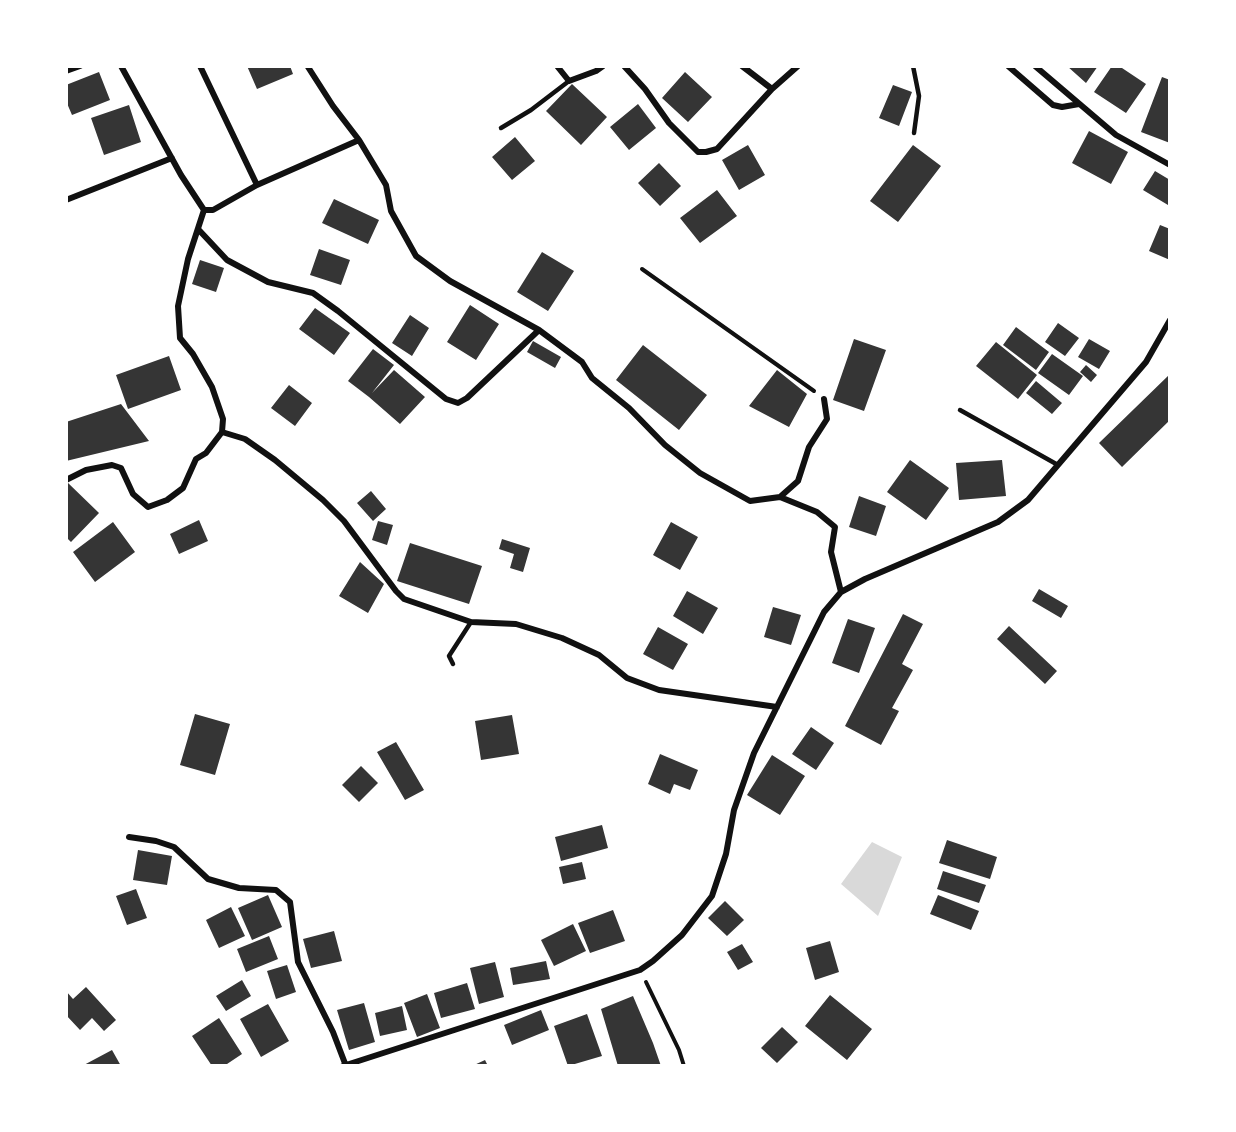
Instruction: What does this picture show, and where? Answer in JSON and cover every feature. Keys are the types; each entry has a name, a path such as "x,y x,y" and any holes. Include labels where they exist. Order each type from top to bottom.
{"street":[{"path":"66,71 80,66"},
{"path":"66,480 86,470 112,465 121,468 133,494 148,507 166,500 183,488 196,459 206,453 222,432 223,419 212,387 193,354 180,338 178,306 188,259 204,210 121,66"},
{"path":"200,66 257,185"},
{"path":"557,66 569,81 603,66"},
{"path":"624,66 645,89 669,123 698,152 717,149 772,89 798,66"},
{"path":"742,66 772,89"},
{"path":"1008,66 1053,105 1062,107 1079,104"},
{"path":"1035,66 1116,135 1170,165"},
{"path":"308,67 333,106 359,140 386,185 390,211 416,256 450,281 538,330 582,362 592,378 629,408 665,445 700,472 750,501 780,497 817,512 836,527 831,552 842,591"},
{"path":"204,210 213,210 257,185 359,140"},
{"path":"66,200 172,158"},
{"path":"198,230 227,260 268,282 313,293 446,399 458,404 538,330"},
{"path":"129,837 156,841 174,847 208,879 239,888 276,890 290,902 298,962 333,1032 344,1066 640,970 682,935 712,896 726,854 734,810 754,753 824,612 842,591 998,522 1028,500 1146,362 1170,320"},
{"path":"780,497 798,481 809,447 828,419 824,399"},
{"path":"222,432 245,439 323,500 344,521 396,591 405,599 471,622 516,624 562,638 599,654 627,678 659,690 777,707"}],"lane":[{"path":"913,66 919,96 914,133"},
{"path":"501,128 531,110 569,81"},
{"path":"960,410 1058,465"},
{"path":"453,664 448,656 471,622"}],"path":[{"path":"642,269 824,399"},
{"path":"640,970 679,1050 684,1066"}],"shaded area":[{"path":"872,842 902,857 878,916 841,884"}],"building":[{"path":"247,66 290,66 293,74 257,89"},
{"path":"1067,66 1098,66 1086,83"},
{"path":"1112,66 1119,66 1146,84 1126,113 1094,92"},
{"path":"99,72 110,100 72,115 66,101 66,85"},
{"path":"685,72 712,97 688,122 662,98"},
{"path":"1162,77 1170,80 1170,143 1141,132"},
{"path":"572,84 607,117 581,145 546,111"},
{"path":"893,85 912,92 899,126 879,118"},
{"path":"638,104 656,128 629,150 610,127"},
{"path":"129,105 141,142 104,155 91,118"},
{"path":"1089,131 1128,152 1111,184 1072,163"},
{"path":"515,137 535,161 512,180 492,157"},
{"path":"748,145 765,175 739,190 722,160"},
{"path":"913,145 941,166 898,222 870,201"},
{"path":"659,163 681,186 660,206 638,183"},
{"path":"1155,171 1170,180 1168,205 1143,190"},
{"path":"717,190 737,216 700,243 680,218"},
{"path":"334,199 379,220 368,244 322,223"},
{"path":"1160,225 1170,229 1170,260 1149,251"},
{"path":"319,249 350,260 341,285 310,275"},
{"path":"542,252 574,271 548,311 517,292"},
{"path":"200,260 224,268 216,292 192,284"},
{"path":"470,305 499,324 476,360 447,342"},
{"path":"315,308 350,333 334,355 299,329"},
{"path":"410,315 429,328 412,356 392,343"},
{"path":"1058,323 1079,338 1065,356 1045,342"},
{"path":"1016,327 1049,352 1036,370 1003,345"},
{"path":"854,339 886,350 864,411 833,400"},
{"path":"1089,339 1110,351 1099,369 1078,357"},
{"path":"533,341 561,357 555,368 527,352"},
{"path":"996,342 1037,375 1018,399 976,366"},
{"path":"643,345 707,395 679,430 616,380"},
{"path":"373,349 394,365 372,393 394,370 425,397 400,424 348,381"},
{"path":"1052,354 1083,376 1069,395 1038,373"},
{"path":"169,356 181,390 128,409 116,375"},
{"path":"1086,365 1097,375 1091,382 1080,372"},
{"path":"777,370 807,394 789,427 749,406"},
{"path":"1170,374 1170,420 1122,467 1099,443"},
{"path":"1036,381 1062,403 1052,414 1026,393"},
{"path":"289,385 312,403 295,426 271,408"},
{"path":"121,404 149,441 66,461 66,422"},
{"path":"910,460 949,488 926,520 887,492"},
{"path":"1002,460 1006,496 959,500 956,463"},
{"path":"66,481 99,513 71,542 66,537"},
{"path":"371,491 386,509 373,521 357,503"},
{"path":"859,496 886,506 876,536 849,527"},
{"path":"199,520 208,541 179,554 170,534"},
{"path":"378,521 393,525 387,545 372,540"},
{"path":"113,522 135,552 95,582 73,552"},
{"path":"671,522 698,537 680,570 653,555"},
{"path":"502,539 530,548 523,572 510,568 514,554 499,549"},
{"path":"410,543 482,566 469,604 397,581"},
{"path":"360,562 384,584 368,613 339,596"},
{"path":"1039,589 1068,606 1061,618 1032,601"},
{"path":"687,591 718,608 703,634 673,616"},
{"path":"773,607 801,615 791,645 764,637"},
{"path":"903,614 923,624 902,664 913,670 892,708 899,711 881,745 845,726"},
{"path":"848,619 875,628 859,673 832,663"},
{"path":"1009,626 1057,671 1045,684 997,639"},
{"path":"658,627 688,644 673,670 643,654"},
{"path":"195,714 230,724 215,775 180,765"},
{"path":"512,715 519,754 481,760 475,721"},
{"path":"811,727 834,743 816,770 792,754"},
{"path":"396,742 424,790 405,800 377,752"},
{"path":"660,754 698,770 690,790 674,784 670,794 648,784"},
{"path":"772,755 805,776 780,815 747,795"},
{"path":"361,766 378,783 359,802 342,785"},
{"path":"602,825 608,848 561,861 555,837"},
{"path":"947,840 997,857 990,879 939,863"},
{"path":"138,850 172,856 167,885 133,880"},
{"path":"582,862 586,879 563,884 559,867"},
{"path":"943,871 986,885 979,903 937,889"},
{"path":"136,889 147,918 127,925 116,896"},
{"path":"268,895 282,927 252,940 238,908"},
{"path":"938,895 979,911 971,930 930,914"},
{"path":"725,901 744,920 727,936 708,918"},
{"path":"231,907 245,936 219,948 206,920"},
{"path":"613,910 625,941 590,953 578,923"},
{"path":"573,924 586,951 554,966 541,940"},
{"path":"334,931 342,961 311,968 303,939"},
{"path":"269,936 278,959 246,972 237,949"},
{"path":"830,941 839,972 815,980 806,948"},
{"path":"742,944 753,962 738,970 727,952"},
{"path":"546,961 550,979 513,985 510,968"},
{"path":"495,962 504,997 479,1004 470,968"},
{"path":"287,965 296,992 276,999 267,971"},
{"path":"242,980 251,996 226,1011 216,996"},
{"path":"467,983 475,1009 441,1018 434,993"},
{"path":"86,987 116,1020 104,1031 92,1018 80,1030 66,1015 66,991 73,999"},
{"path":"427,994 440,1028 417,1037 404,1003"},
{"path":"830,995 872,1029 847,1060 805,1026"},
{"path":"633,996 661,1066 618,1066 601,1009"},
{"path":"364,1003 375,1042 349,1050 337,1010"},
{"path":"268,1004 289,1041 261,1057 240,1019"},
{"path":"402,1006 407,1030 380,1036 375,1013"},
{"path":"541,1010 549,1030 512,1045 504,1025"},
{"path":"587,1014 602,1056 568,1066 554,1026"},
{"path":"219,1018 242,1054 224,1066 212,1066 192,1036"},
{"path":"782,1027 798,1042 777,1063 761,1048"},
{"path":"112,1050 121,1066 82,1066"},
{"path":"485,1060 488,1066 472,1066"}]}
